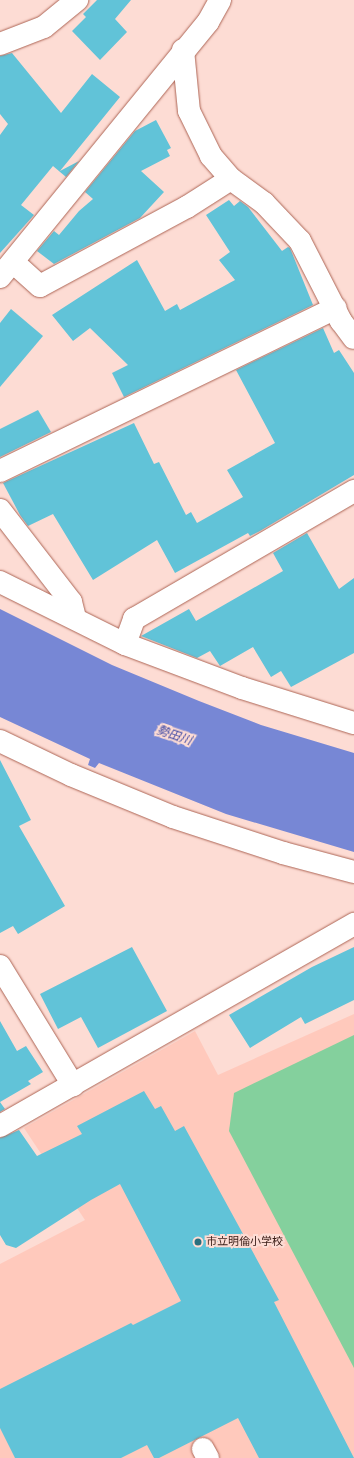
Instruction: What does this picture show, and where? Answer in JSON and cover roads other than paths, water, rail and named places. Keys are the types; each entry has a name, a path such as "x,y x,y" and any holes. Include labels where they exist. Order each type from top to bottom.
{"street":[{"path":"0,44 44,27 77,0"},
{"path":"220,0 208,22 183,50 6,269 40,286 187,207 231,179"},
{"path":"183,50 189,110 211,156 231,179 264,203 300,241 335,308 354,338"},
{"path":"0,471 335,308"},
{"path":"125,644 134,619 354,491"},
{"path":"0,510 71,602 75,618"},
{"path":"0,582 125,644 242,688 354,723"},
{"path":"0,741 71,776 173,816 283,853 354,872"},
{"path":"0,1126 354,924"},
{"path":"0,966 73,1085"}],"water":[{"name":"勢田川","path":"0,609 112,665 199,701 261,725 354,753 354,852 226,814 99,763 95,768 88,765 90,759 0,717"}],"place":[{"name":"市立明倫小学校","path":"198,1242"}]}
